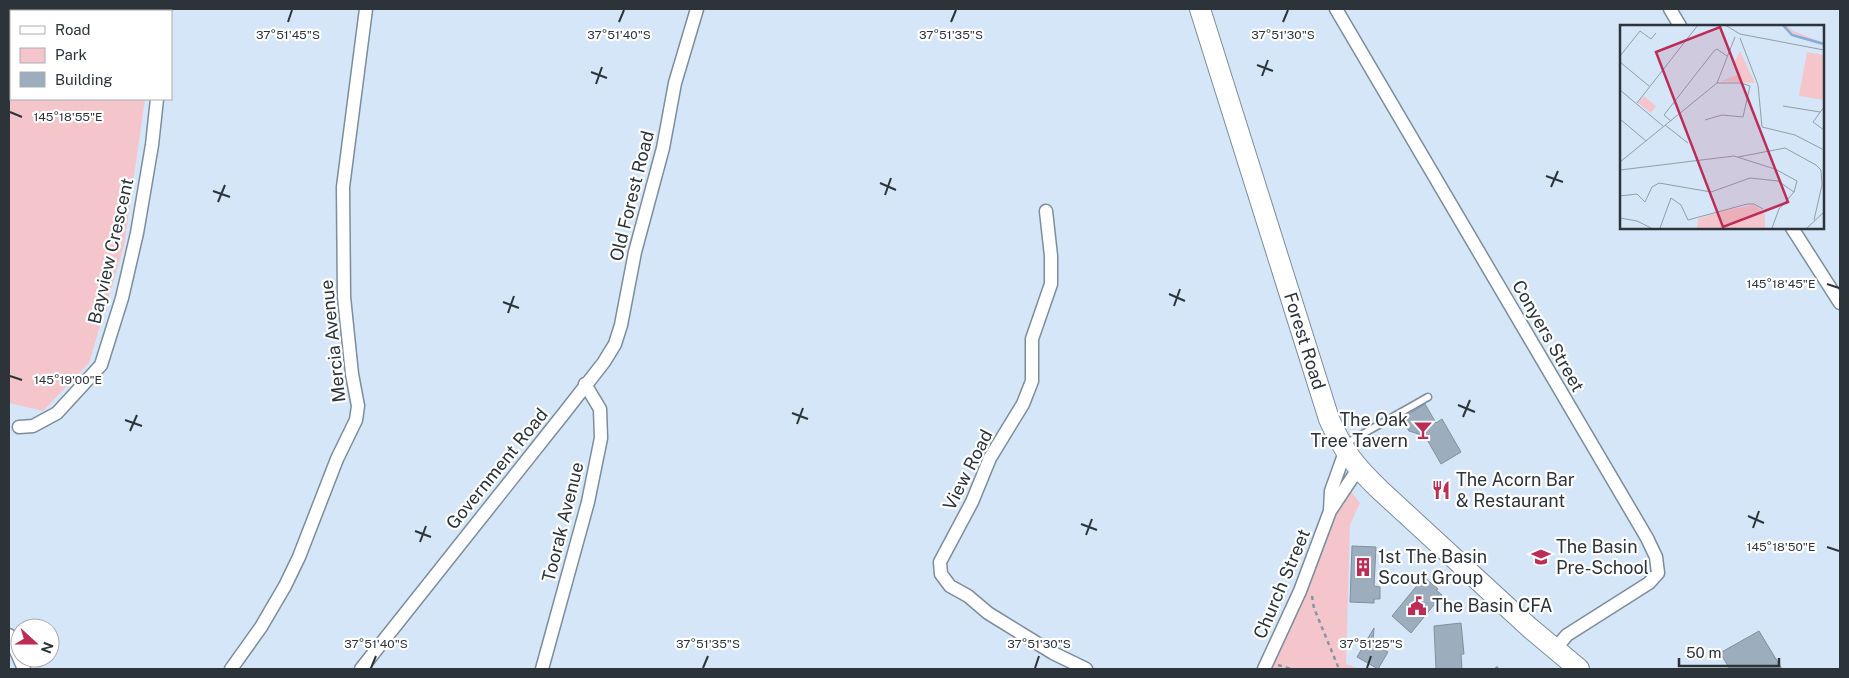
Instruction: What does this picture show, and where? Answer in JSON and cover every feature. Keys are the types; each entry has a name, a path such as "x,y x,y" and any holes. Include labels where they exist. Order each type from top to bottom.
{"main road":[{"name":"Forest Road","path":"1200,9 1329,419 1344,449 1358,469 1530,628 1579,669"}],"street":[{"name":"Mercia Avenue","path":"231,669 261,627 285,586 312,526 337,459 356,420 358,406 352,374 344,297 344,187 366,9"},
{"name":"Old Forest Road","path":"586,384 604,362 615,344 621,325 635,252 663,148 675,83 697,9"},
{"name":"Conyers Street","path":"1336,9 1647,538 1656,558 1658,573 1649,583 1567,636 1555,648"},
{"path":"1670,9 1679,25"},
{"name":"Bayview Crescent","path":"19,427 33,426 57,413 101,365 122,298 136,233 152,145 158,100"},
{"name":"View Road","path":"1046,211 1051,256 1051,284 1032,339 1032,381 1023,404 990,458 972,502 940,562 941,574 950,586 968,596 988,613 1052,653 1086,669"},
{"path":"1793,229 1840,304"},
{"name":"Government Road","path":"361,669 586,384"},
{"name":"Toorak Avenue","path":"542,669 588,502 601,438 600,409 586,384"},
{"name":"Church Street","path":"1330,511 1332,491 1344,449"},
{"name":"Church Street","path":"1264,669 1300,592 1330,511 1358,469"},
{"path":"9,635 24,669"}],"lane":[{"path":"1344,449 1428,397"}],"path":[{"path":"1312,593 1314,608 1339,669"}],"green space":[{"path":"9,9 154,9 10,10 10,100 145,100 124,246 89,363 43,411 9,403"},
{"path":"1348,488 1360,503 1350,525 1346,664 1359,669 1271,669 1285,639 1326,533"}],"building":[{"path":"1425,404 1436,423 1442,419 1461,452 1441,464 1425,436 1409,431 1402,418"},
{"name":"1st The Basin Scout Group","path":"1352,546 1376,547 1374,586 1380,587 1380,599 1374,599 1374,603 1350,602"},
{"name":"The Basin CFA","path":"1424,577 1442,595 1411,633 1392,616"},
{"path":"1461,623 1464,654 1461,654 1462,669 1436,669 1434,626"},
{"path":"1374,628 1373,644 1388,652 1378,669 1357,657"},
{"path":"1759,631 1782,669 1730,669 1720,653"}],"place":[{"name":"The Oak Tree Tavern","path":"1423,430"},
{"name":"The Acorn Bar & Restaurant","path":"1441,490"},
{"name":"The Basin Pre-School","path":"1541,557"},
{"name":"1st The Basin Scout Group","path":"1363,567"},
{"name":"The Basin CFA","path":"1417,606"}]}
